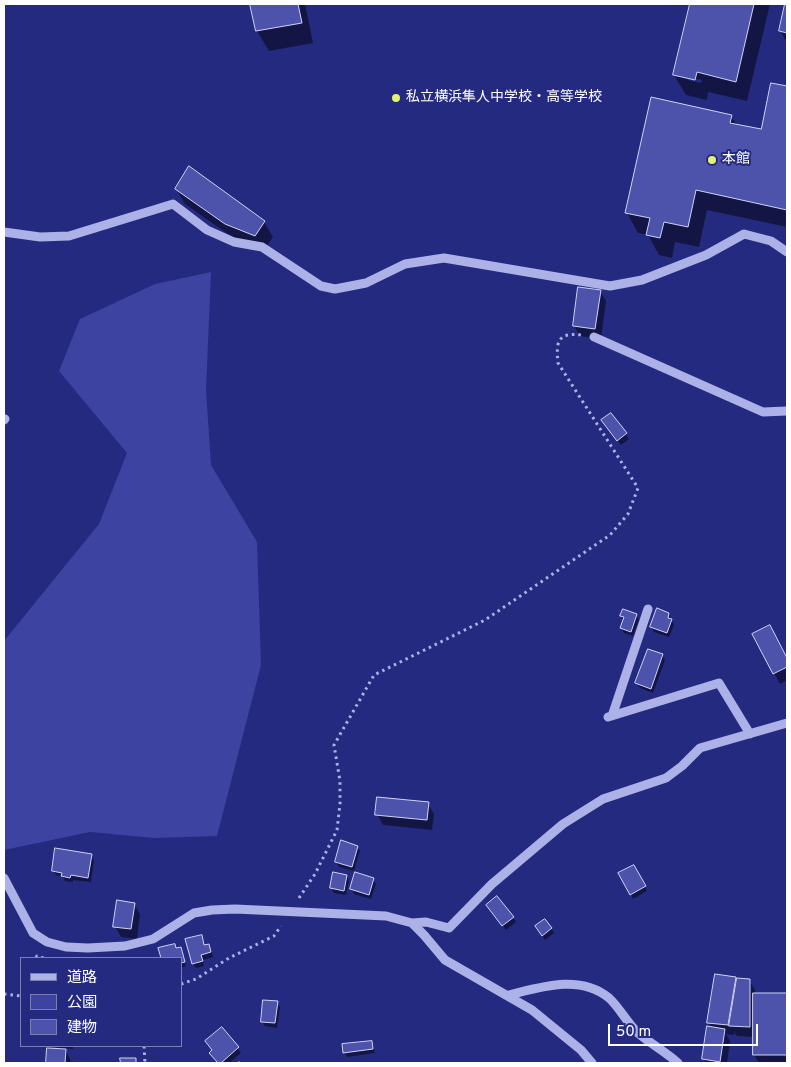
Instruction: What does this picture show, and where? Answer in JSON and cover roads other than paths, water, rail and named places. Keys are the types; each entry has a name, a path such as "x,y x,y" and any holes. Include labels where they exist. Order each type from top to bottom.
{"street":[{"path":"4,232 40,237 69,236 172,204 207,230 234,242 262,247 321,286 335,290 366,283 405,264 444,258 610,286 642,280 706,255 744,234 771,241 787,252"},
{"path":"594,337 763,412 787,411"},
{"path":"648,609 610,717 719,683 750,734"},
{"path":"4,878 33,933 47,942 66,947 124,946 153,939 194,913 212,910 386,916 412,924 426,922 449,928 492,884 562,824 603,798 666,778 682,766 700,748 787,723"},
{"path":"412,924 445,960 509,995 532,1010 581,1050 592,1063"},
{"path":"509,995 548,985 572,984 593,990 608,998 637,1033 678,1063"}],"place":[{"name":"私立横浜隼人中学校・高等学校","path":"396,98"},
{"name":"本館","path":"712,160"}]}
